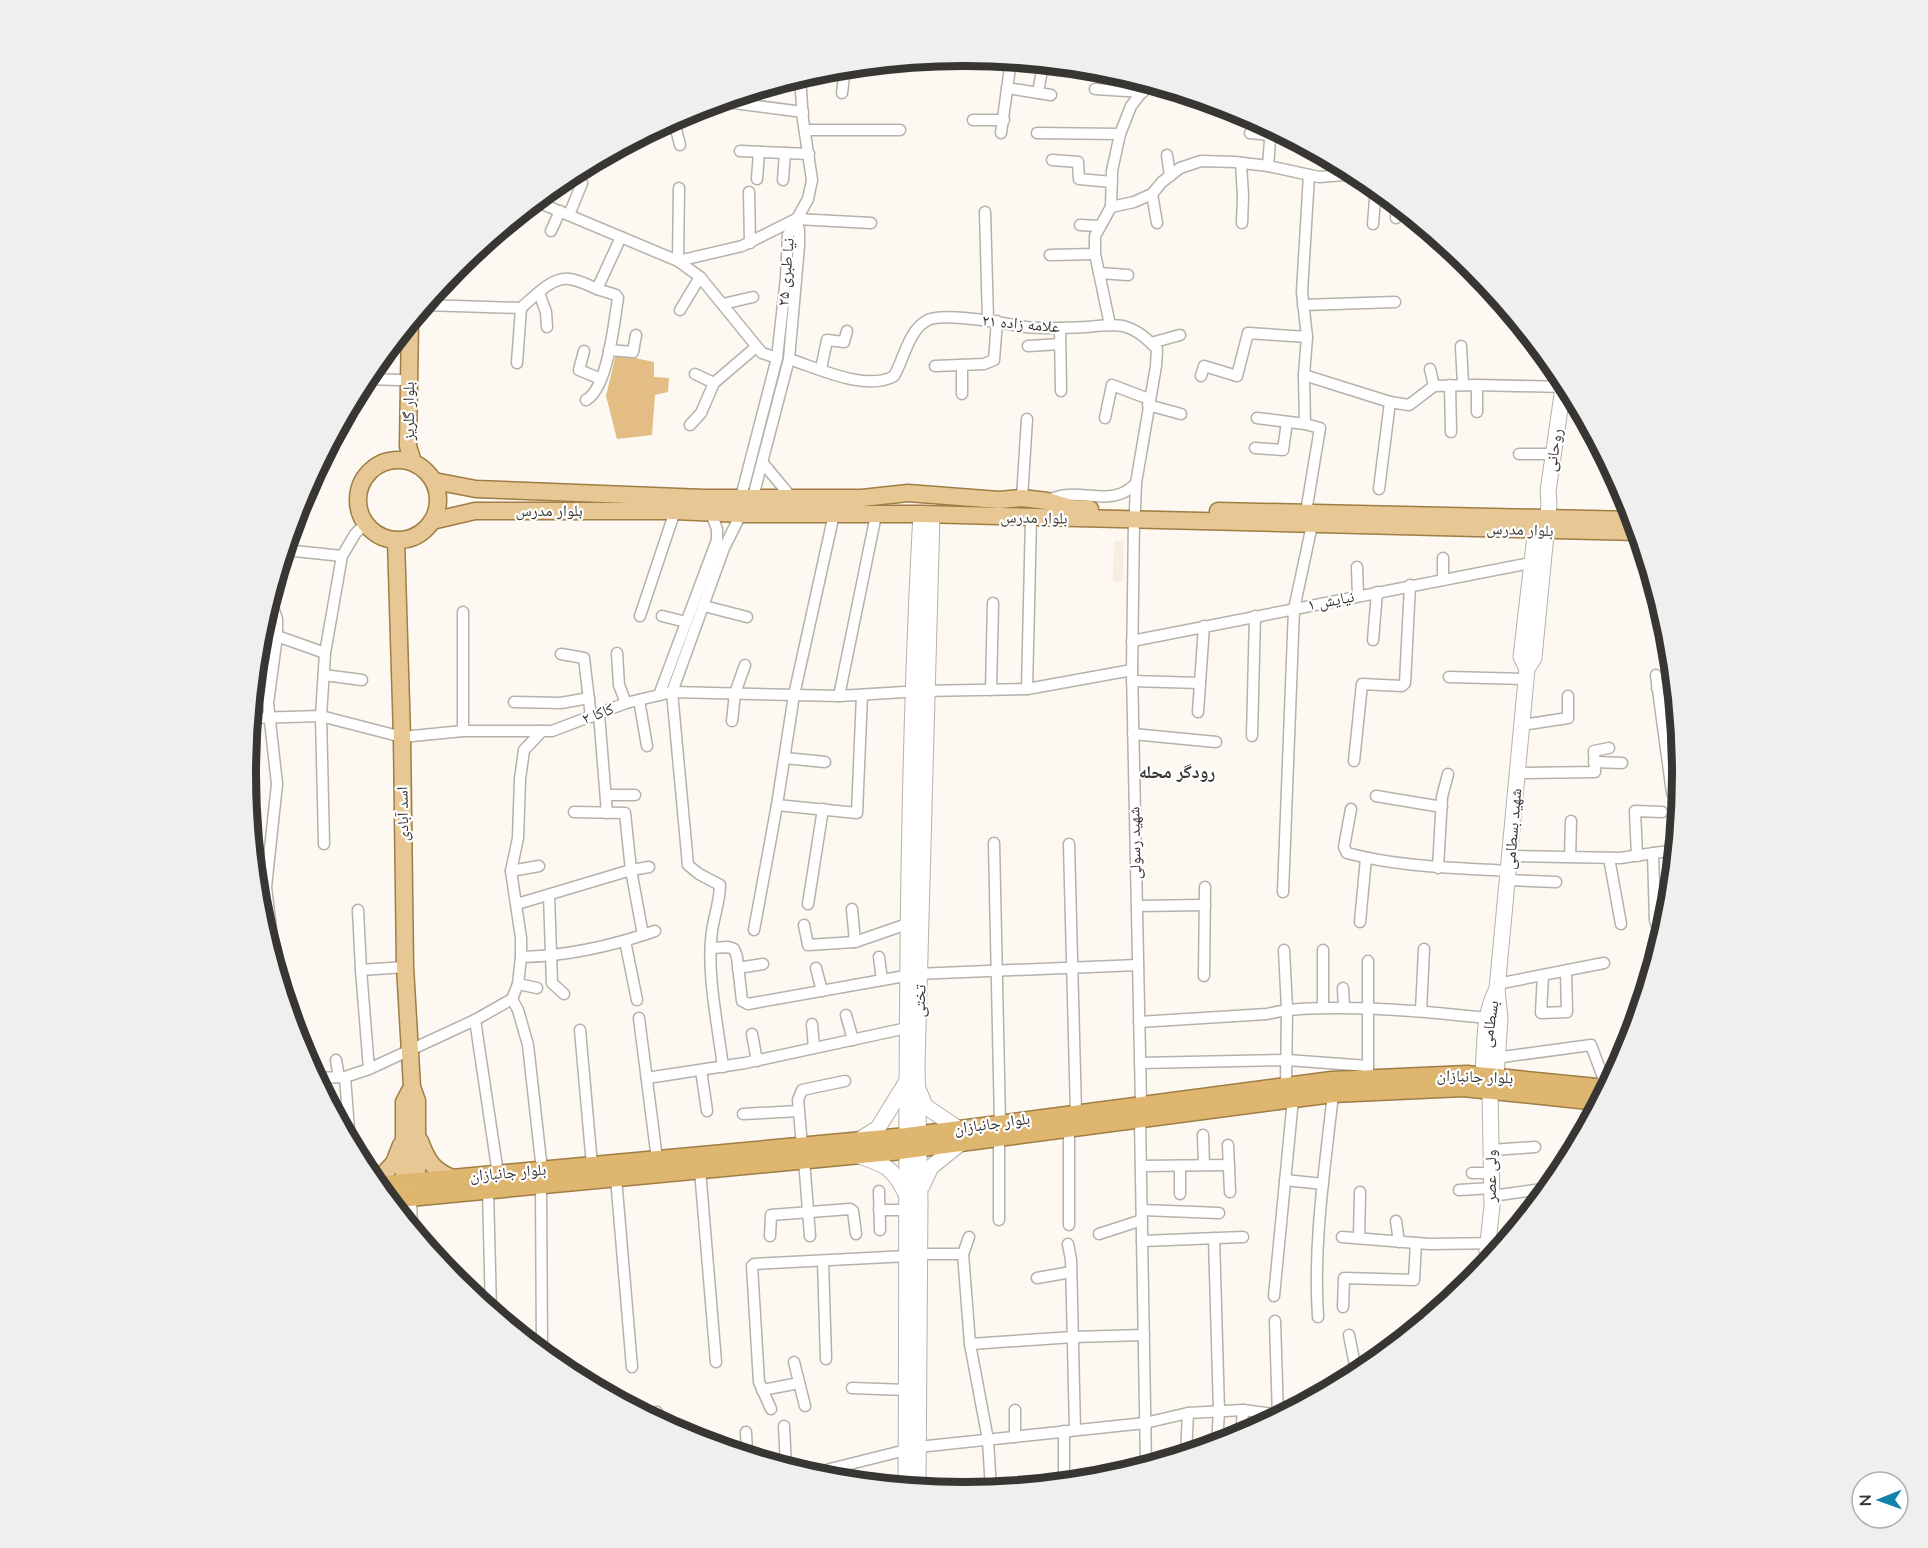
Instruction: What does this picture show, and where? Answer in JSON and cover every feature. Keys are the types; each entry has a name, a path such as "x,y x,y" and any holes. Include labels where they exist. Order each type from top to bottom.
{"highway":[{"name":"بلوار جانبازان","path":"1000,1131 1076,1113 1141,1111 1289,1092 1368,1072 1457,1081"},
{"name":"بلوار جانبازان","path":"1289,1092 1333,1094 1457,1081 1490,1080 1592,1101"},
{"name":"بلوار جانبازان","path":"1521,1086 1599,1088"},
{"name":"بلوار جانبازان","path":"388,1185 488,1190 592,1165 657,1159 803,1153 1000,1131 1069,1129 1141,1111"},
{"name":"بلوار جانبازان","path":"395,1196 411,1187 453,1178 498,1174 542,1178 616,1178 700,1170 803,1153"}],"main road":[{"name":"بلوار گلریز","path":"410,334 408,446 413,462"},
{"name":"بلوار گلریز","path":"384,461 398,445 401,345"},
{"name":"روحانی","path":"1541,524 1542,499 1548,491 1563,397"},
{"path":"396,459 413,462 427,471 434,481 438,501 432,521 417,536 396,540 385,538 365,524 358,506 357,495 360,484 374,467 384,461 396,459"},
{"name":"بلوار مدرس","path":"434,481 476,489 704,498 862,498 908,493 999,500 1022,498 1047,501 1071,508 1135,515"},
{"path":"862,498 927,512 999,500"},
{"name":"بلوار مدرس","path":"432,521 475,511 675,511 876,515 927,512 1030,518 1135,515 1541,524 1628,531"},
{"name":"تختی","path":"907,1479 912,1449 914,1255 912,1084 927,512"},
{"name":"بلوار مدرس","path":"1541,524 1624,520"},
{"name":"شهید بسطامی","path":"1497,986 1526,674 1521,657 1530,563 1541,524"},
{"name":"شهید بسطامی","path":"1526,674 1534,658 1541,524"},
{"name":"اسد آبادی","path":"396,540 402,736 405,967 412,1087 417,1101 411,1133 411,1187"},
{"name":"تختی","path":"912,1084 907,1028 915,975 910,923 921,691"},
{"name":"بسطامی","path":"1495,1054 1487,1018 1497,986"},
{"name":"بسطامی","path":"1490,1080 1500,1019 1497,986"},
{"path":"1495,1054 1521,1086 1502,1102 1491,1120 1480,1100 1457,1081 1478,1060 1495,1054"},
{"name":"ولی عصر","path":"1488,1249 1492,1186 1490,1080"},
{"path":"912,1084 925,1106 960,1136 931,1167 912,1203 895,1173 858,1148 878,1128 912,1084"},
{"path":"382,1177 394,1163 411,1133 432,1166 440,1174 453,1178"},
{"name":"تختی","path":"914,1255 907,1390 917,1480"}],"street":[{"path":"1001,133 1010,68"},
{"path":"1038,93 1042,71"},
{"path":"842,93 844,77"},
{"path":"796,219 808,199 812,180 801,86"},
{"path":"1095,88 1129,86"},
{"path":"1007,88 1051,95"},
{"path":"1110,325 1095,254 1095,236 1111,207 1112,182 1120,134 1131,106 1144,89"},
{"path":"742,102 803,112"},
{"path":"973,120 1004,120"},
{"path":"676,128 680,145"},
{"path":"805,130 900,130"},
{"path":"1250,133 1261,132"},
{"path":"1036,133 1120,134"},
{"path":"1268,166 1271,136"},
{"path":"740,151 809,154"},
{"path":"757,179 759,152"},
{"path":"783,180 785,153"},
{"path":"1167,155 1170,176"},
{"path":"1052,160 1078,162 1079,179 1112,182"},
{"path":"1111,207 1134,202 1152,194 1180,168 1201,161 1268,166 1319,177 1341,175"},
{"path":"1241,163 1242,223"},
{"path":"1305,424 1304,375 1307,337 1302,292 1309,175"},
{"path":"551,231 565,213 582,183"},
{"path":"678,261 679,188"},
{"path":"750,192 750,243"},
{"path":"1152,194 1157,223"},
{"path":"1373,224 1375,198"},
{"path":"544,204 678,261 700,277 756,346 714,383 702,414 690,425"},
{"path":"935,366 984,364 994,360 985,212"},
{"path":"1396,213 1396,218"},
{"path":"678,261 750,243 796,219 871,223"},
{"name":"نیا طبری ۲۵","path":"747,497 783,358 799,246 796,219"},
{"path":"1080,225 1099,226"},
{"path":"597,289 621,237"},
{"path":"1050,255 1095,254"},
{"path":"1099,273 1128,275"},
{"path":"680,310 700,277"},
{"path":"516,363 521,309 553,282 567,279 616,295 618,298 609,350 601,379 593,396 586,400"},
{"path":"539,292 546,312 547,327"},
{"path":"723,304 753,297"},
{"path":"1303,305 1395,302"},
{"path":"433,306 521,309"},
{"name":"علامه زاده ۲۱","path":"756,346 765,356 783,358 854,380 874,382 894,376 909,343 927,320 932,318 993,321 1027,327 1124,326 1142,334 1151,343"},
{"path":"1060,328 1061,391"},
{"path":"821,369 827,340 844,342 847,331"},
{"path":"1201,376 1203,366 1237,376 1248,333 1307,337"},
{"path":"609,350 633,352 636,335"},
{"path":"1135,515 1136,483 1157,349 1151,343 1180,335"},
{"path":"1028,346 1060,344"},
{"path":"1461,346 1463,385"},
{"path":"584,351 579,370 601,379"},
{"path":"962,365 962,393"},
{"path":"1430,369 1434,386"},
{"path":"695,374 714,383"},
{"path":"1304,375 1390,402 1409,405 1434,386 1554,383"},
{"path":"376,379 400,380"},
{"path":"1106,418 1112,385 1181,414"},
{"path":"1450,385 1451,432"},
{"path":"1477,385 1477,412"},
{"path":"1379,489 1390,402"},
{"path":"1257,418 1320,428 1309,518 1293,609 1283,892"},
{"path":"1022,498 1028,419"},
{"name":"نیا طبری ۲۵","path":"747,497 762,462 767,420"},
{"path":"1255,448 1283,450 1287,422"},
{"path":"1519,454 1554,454"},
{"path":"762,462 791,497"},
{"path":"1047,501 1065,495 1118,496 1130,490 1136,483"},
{"path":"640,616 675,511"},
{"path":"659,695 717,540 717,529 711,513"},
{"path":"723,1067 711,948 711,932 720,897 720,885 699,874 688,865 672,692 724,548 741,514"},
{"path":"754,930 794,695 834,514"},
{"path":"839,696 876,515"},
{"name":"شهید رسولی","path":"1135,515 1132,676 1146,1458"},
{"path":"1027,689 1030,518"},
{"path":"324,844 321,716 326,653 342,556 355,534 365,524"},
{"path":"293,551 342,556"},
{"path":"1443,558 1443,579"},
{"name":"نیایش ۱","path":"1132,641 1403,585 1530,563"},
{"path":"1357,567 1358,596"},
{"path":"1354,761 1362,684 1402,686 1405,683 1403,585"},
{"path":"1373,640 1377,592"},
{"path":"991,690 993,603"},
{"path":"704,606 747,617"},
{"path":"463,612 463,731"},
{"path":"267,893 277,784 268,703 277,636 275,613"},
{"path":"662,616 687,622"},
{"path":"1252,736 1255,616"},
{"path":"1198,712 1204,626"},
{"path":"277,636 326,653"},
{"path":"617,653 619,686 626,703"},
{"path":"561,654 584,658 589,698 595,715 607,813"},
{"path":"732,721 735,693 745,665"},
{"path":"1449,677 1526,674"},
{"path":"324,675 362,680"},
{"path":"1656,675 1671,788"},
{"name":"کاکا ۲","path":"259,718 321,716 402,736 463,731 552,731 626,703 672,692 839,696 921,691 1027,689 1132,676 1200,683"},
{"path":"1658,688 1666,686"},
{"path":"777,805 857,813 862,695"},
{"path":"1522,725 1568,718 1568,696"},
{"path":"514,702 561,703 589,698"},
{"path":"639,700 647,746"},
{"path":"325,1078 342,1077 369,1069 475,1020 512,999 518,984 521,957 521,938 511,871 518,838 520,779 524,750 542,731"},
{"path":"1133,734 1216,742"},
{"path":"1518,772 1595,772 1594,751 1610,747"},
{"path":"784,758 825,762"},
{"path":"1594,762 1622,763"},
{"path":"1438,868 1442,797 1448,774"},
{"path":"606,795 635,795"},
{"path":"1376,796 1442,807"},
{"path":"808,904 823,809"},
{"path":"1351,809 1344,851 1366,858 1438,868 1509,869 1570,857 1609,858 1667,851"},
{"path":"1637,856 1635,811 1662,812"},
{"path":"574,812 624,812 631,870 643,935"},
{"path":"1570,857 1571,821"},
{"path":"994,843 998,971 999,1220"},
{"path":"1069,844 1076,1113"},
{"path":"1653,854 1656,922"},
{"path":"1360,922 1366,858"},
{"path":"1609,858 1621,924"},
{"path":"262,862 268,867"},
{"path":"511,871 539,866"},
{"path":"517,904 631,870 649,867"},
{"path":"1509,869 1556,882"},
{"path":"1204,976 1206,887"},
{"path":"549,895 553,956 552,982 564,994"},
{"path":"1137,906 1205,905"},
{"path":"852,909 855,942"},
{"path":"358,910 369,1069"},
{"path":"804,925 808,945 855,942 910,923"},
{"path":"521,957 553,956 625,941 655,931"},
{"path":"625,941 637,1000"},
{"path":"711,948 734,949 742,1001 748,1004 915,975 1138,965"},
{"path":"1274,1296 1285,1180 1289,1092 1284,950"},
{"path":"1323,950 1323,1008"},
{"path":"1421,1011 1424,950"},
{"path":"879,957 882,980"},
{"path":"1140,1063 1287,1060 1368,1072 1368,961"},
{"path":"1497,986 1604,963"},
{"path":"738,968 763,964"},
{"path":"361,970 405,967"},
{"path":"816,968 822,991"},
{"path":"1543,975 1541,1013 1567,1012 1566,971"},
{"path":"518,984 537,988"},
{"path":"1343,988 1344,1008"},
{"path":"512,999 518,1010 528,1045 542,1178 542,1342"},
{"path":"1139,1022 1323,1008 1421,1011 1487,1018"},
{"path":"846,1015 854,1040"},
{"path":"639,1018 657,1159"},
{"path":"475,1020 498,1174"},
{"path":"812,1024 814,1048"},
{"path":"647,1078 757,1061 907,1028"},
{"path":"580,1030 592,1165"},
{"path":"752,1034 757,1061"},
{"path":"1495,1054 1591,1045 1603,1078"},
{"path":"336,1060 342,1077 346,1119"},
{"path":"701,1070 706,1111"},
{"path":"810,1236 798,1100 802,1090 845,1081"},
{"path":"1318,1317 1316,1284 1318,1231 1333,1094"},
{"path":"743,1114 799,1111"},
{"path":"1069,1129 1069,1225"},
{"path":"1203,1135 1204,1166"},
{"path":"1228,1145 1230,1192"},
{"path":"1491,1150 1535,1147"},
{"path":"1141,1166 1229,1165"},
{"path":"1180,1166 1180,1194"},
{"path":"700,1170 716,1362"},
{"path":"1473,1173 1492,1186"},
{"path":"616,1178 632,1367"},
{"path":"1285,1180 1323,1184"},
{"path":"1459,1190 1492,1186 1538,1188"},
{"path":"411,1187 411,1216"},
{"path":"488,1190 491,1300"},
{"path":"879,1191 880,1230"},
{"path":"1359,1238 1360,1192"},
{"path":"879,1210 912,1203"},
{"path":"770,1236 770,1215 852,1210 856,1234"},
{"path":"1099,1234 1142,1215 1220,1213"},
{"path":"1396,1221 1399,1242"},
{"path":"969,1237 963,1254 970,1344 988,1440 990,1481"},
{"path":"1142,1241 1243,1237"},
{"path":"1342,1237 1416,1243 1493,1244"},
{"path":"1214,1238 1219,1411 1217,1435"},
{"path":"1343,1307 1344,1278 1414,1280 1416,1243"},
{"path":"1065,1474 1070,1431 1073,1336 1071,1260 1068,1244"},
{"path":"771,1409 759,1382 752,1266 754,1264 963,1254"},
{"path":"823,1261 826,1359"},
{"path":"1037,1278 1071,1272"},
{"path":"1275,1321 1279,1408"},
{"path":"970,1344 1073,1336 1144,1335"},
{"path":"1348,1335 1355,1364"},
{"path":"794,1362 805,1406"},
{"path":"762,1390 799,1383"},
{"path":"852,1388 907,1390"},
{"path":"1015,1410 1015,1437"},
{"path":"1242,1425 1243,1410"},
{"path":"831,1469 912,1449 1145,1423 1188,1413 1243,1410 1267,1413"},
{"path":"1186,1446 1188,1413"},
{"path":"784,1426 786,1459"},
{"path":"746,1432 747,1447"}],"shaded area":[{"path":"616,354 654,362 654,377 669,378 668,392 655,395 652,435 617,439 606,396"},
{"path":"1114,541 1124,541 1123,582 1113,582"}],"district":[{"name":"رودگر محله","path":"1177,772"}]}
